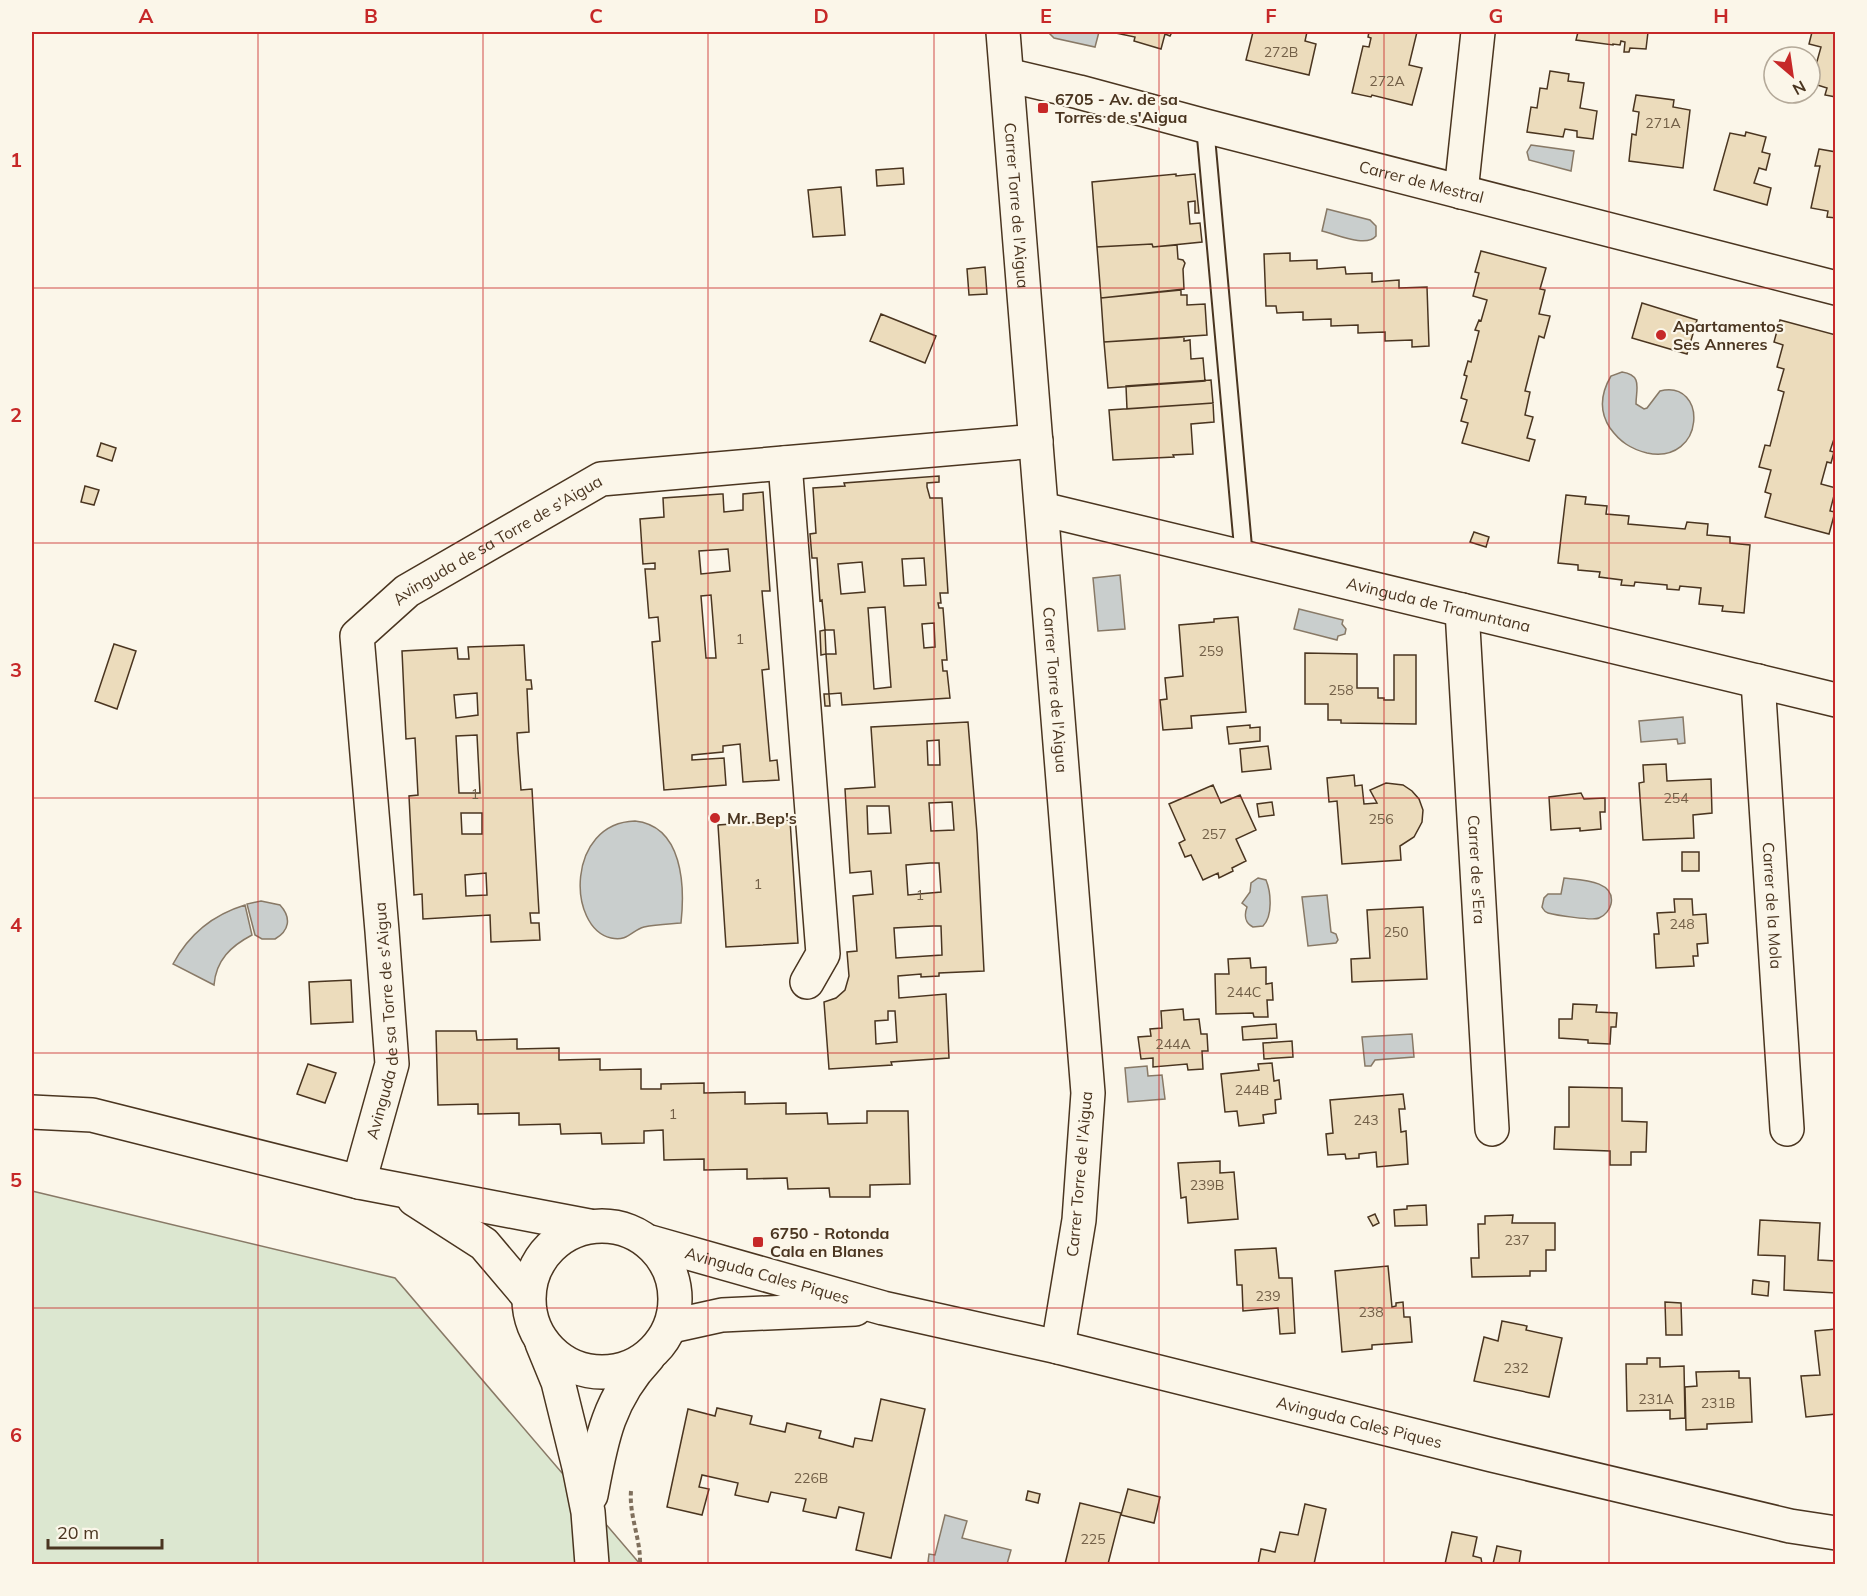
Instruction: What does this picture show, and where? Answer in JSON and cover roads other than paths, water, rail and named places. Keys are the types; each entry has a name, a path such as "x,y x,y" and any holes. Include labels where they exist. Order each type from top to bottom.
{"street":[{"name":"Carrer Torre de l'Aigua","path":"1003,32 1088,1093 1079,1220 1058,1347"},
{"path":"1461,192 1478,32"},
{"name":"Carrer de Mestral","path":"1007,75 1836,288"},
{"path":"807,982 823,954 785,463 1036,441"},
{"name":"Avinguda de sa Torre de s'Aigua","path":"359,1182 392,1064 357,636 407,591 601,479 785,463"},
{"name":"Avinguda de Tramuntana","path":"1042,509 1836,699"},
{"name":"Carrer de s'Era","path":"1462,610 1491,1129"},
{"name":"Carrer de la Mola","path":"1758,681 1787,1129"},
{"path":"32,1112 92,1115 359,1182 589,1226 619,1227 650,1242 668,1264 676,1288 672,1326 657,1351 630,1369 596,1374 555,1357 542,1343"},
{"path":"400,1190 484,1244 528,1296"},
{"path":"589,1226 555,1242 536,1265 528,1296 531,1321 558,1382 588,1512 592,1564"},
{"name":"Avinguda Cales Piques","path":"650,1242 883,1308 1058,1347 1790,1526 1836,1533"},
{"name":"Avinguda Cales Piques","path":"672,1326 722,1315 883,1308"},
{"path":"588,1512 600,1450 615,1402 631,1375 648,1357"}],"lane":[{"path":"1205,126 1244,558"}],"place":[{"name":"6705 - Av. de sa Torres de s'Aigua","path":"1043,108"},
{"name":"Apartamentos Ses Anneres","path":"1661,335"},
{"name":"Mr. Bep's","path":"715,818"},
{"name":"6750 - Rotonda Cala en Blanes","path":"758,1242"}]}
